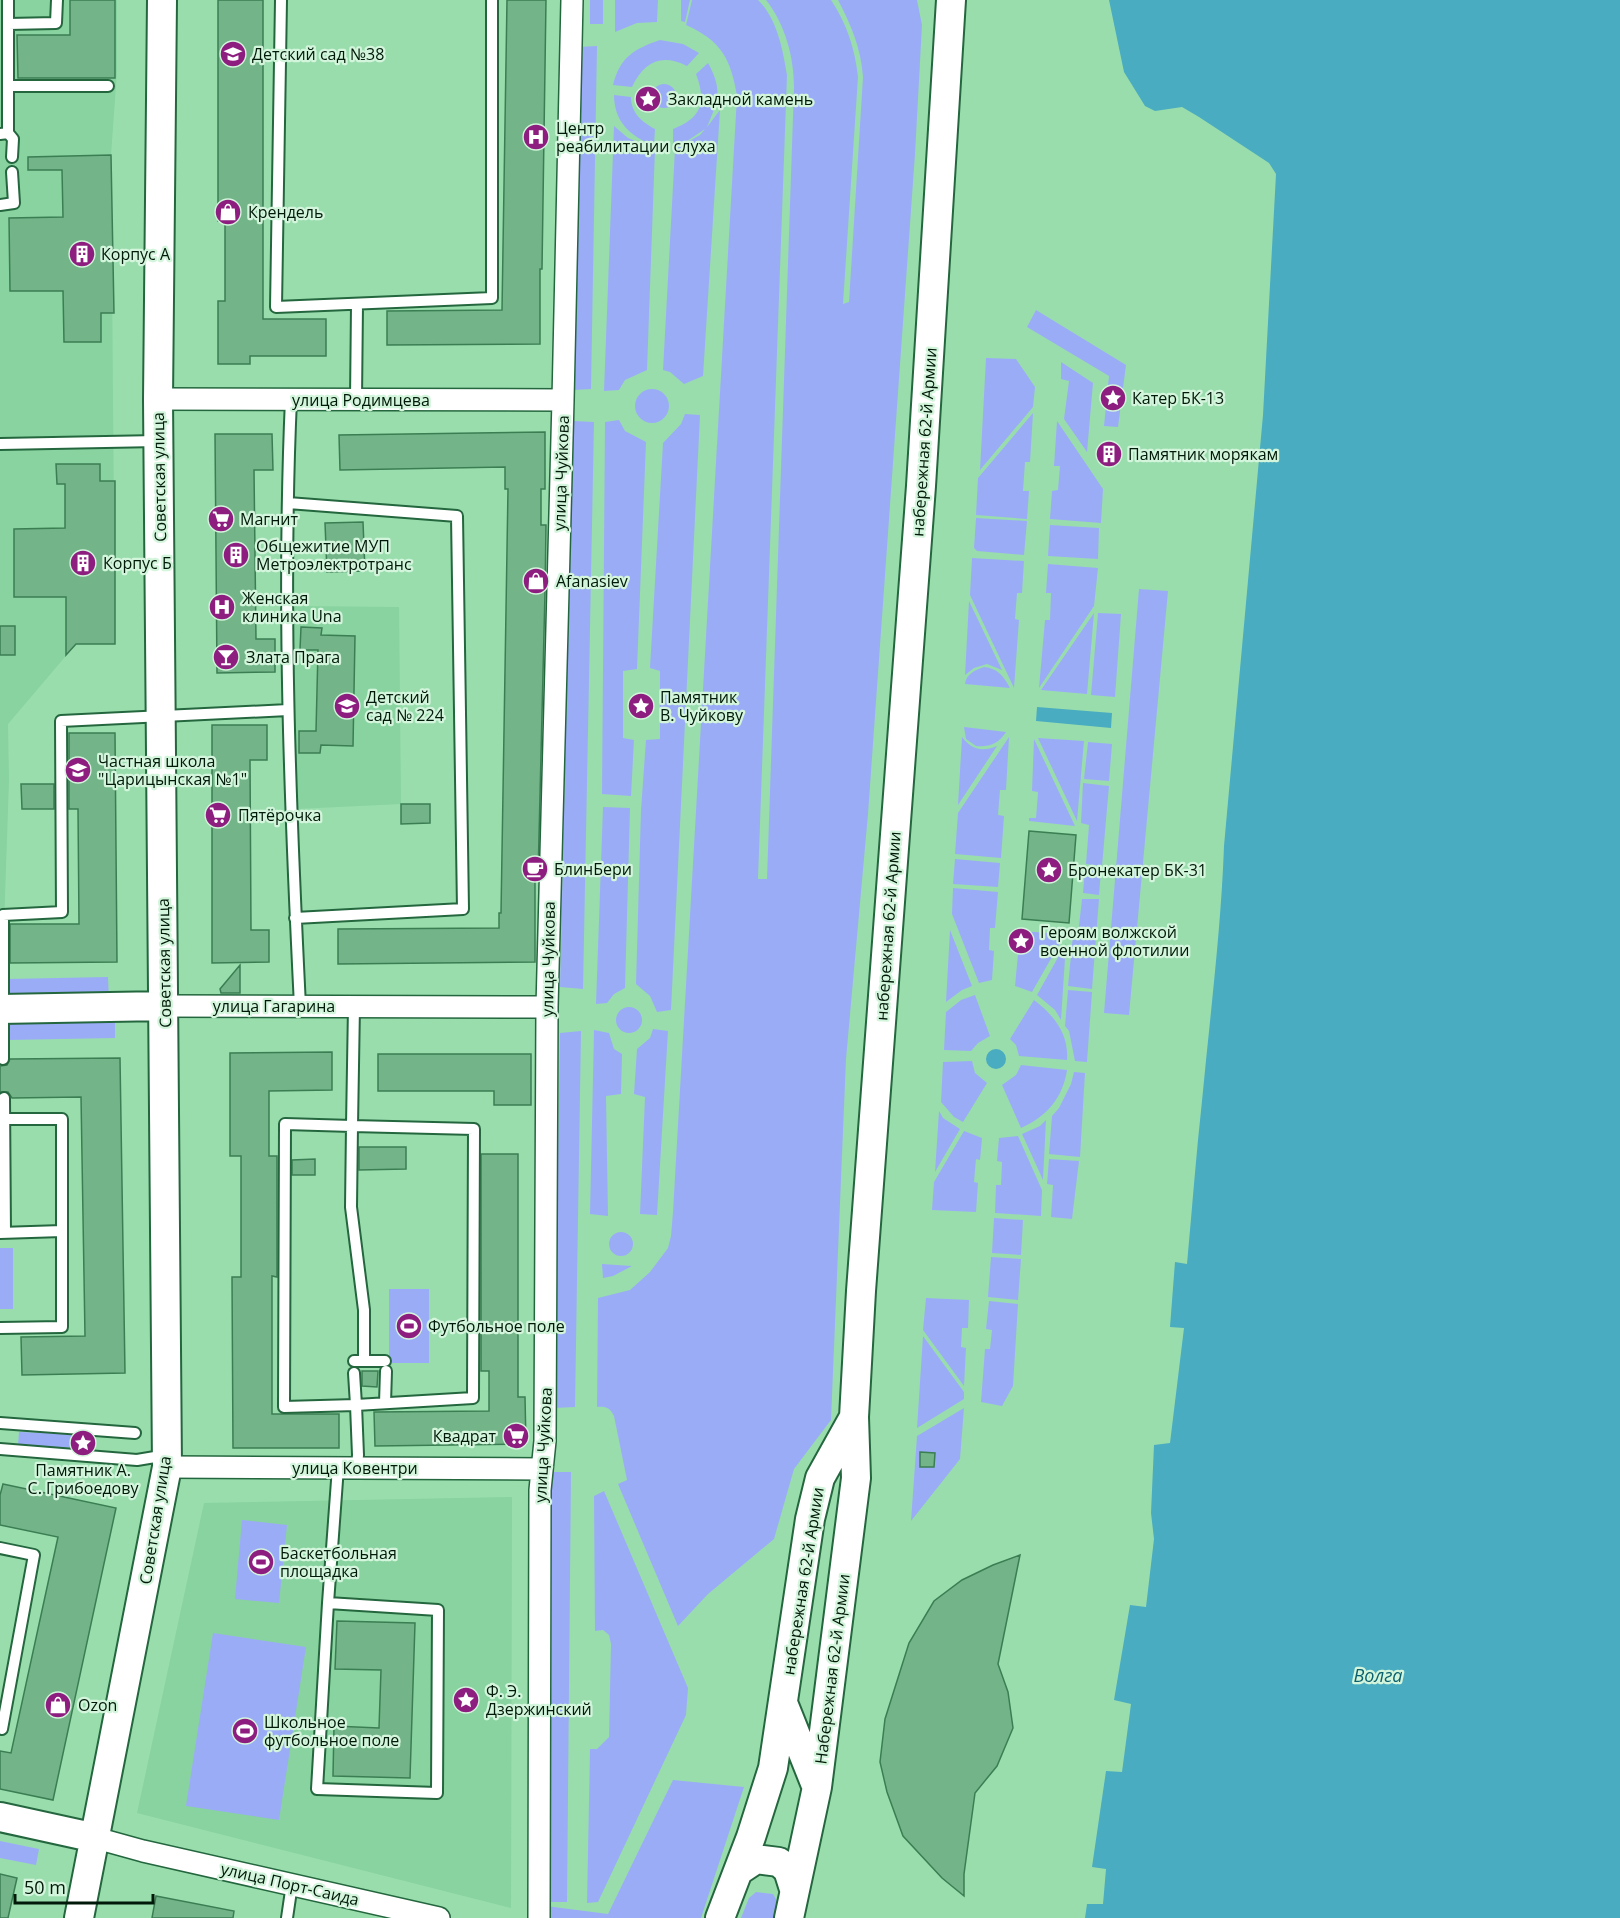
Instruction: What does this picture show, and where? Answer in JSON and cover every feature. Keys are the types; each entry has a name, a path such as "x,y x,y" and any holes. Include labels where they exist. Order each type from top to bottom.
{"main road":[{"name":"Советская улица","path":"79,1918 167,1461 158,441 162,0"},
{"name":"набережная 62-й Армии","path":"720,1918 751,1837 773,1768 810,1519 820,1478 854,1417 921,486 951,0"},
{"name":"улица Гагарина","path":"2,1009 164,1006"},
{"name":"Набережная 62-й Армии","path":"789,1918 817,1787 856,1478 854,1417"},
{"path":"810,1519 819,1501 826,1494 838,1492 846,1502 850,1520"},
{"path":"783,1703 817,1787"},
{"path":"773,1768 827,1705"},
{"name":"улица Порт-Саида","path":"0,1817 96,1838"},
{"path":"738,1871 756,1859 779,1862 788,1870 794,1889"}],"street":[{"name":"улица Чуйкова","path":"539,1918 538,1661 540,1490 545,1441 547,1006 572,0"},
{"name":"улица Родимцева","path":"158,399 563,400"},
{"name":"улица Гагарина","path":"164,1006 547,1006"},
{"name":"улица Ковентри","path":"167,1461 347,1467 542,1469"},
{"name":"улица Порт-Саида","path":"96,1838 143,1851 440,1918"}],"lane":[{"path":"8,0 8,24 4,46 8,86 4,134 13,140 12,157"},
{"path":"8,24 56,23 57,0"},
{"path":"281,0 276,307 492,298 492,0"},
{"path":"8,86 108,87"},
{"path":"0,205 14,203 12,172"},
{"path":"356,399 357,305"},
{"path":"291,399 288,503 288,710 300,1006"},
{"path":"0,444 158,441"},
{"path":"288,503 457,516 458,528 463,909 295,918"},
{"path":"3,1059 3,915 62,912 61,722 288,710"},
{"path":"354,1006 351,1207 364,1310 359,1361 386,1366 385,1403"},
{"path":"4,1098 2,1233 62,1231"},
{"path":"0,1328 62,1328 62,1119 2,1119"},
{"path":"285,1124 474,1129 473,1398 385,1403 284,1407 285,1124"},
{"path":"328,1603 438,1610 437,1793 317,1789 328,1603 347,1467 358,1455 354,1373"},
{"path":"0,1423 135,1433"},
{"path":"0,1449 167,1461"},
{"path":"0,1548 34,1555 2,1729 0,1728"},
{"path":"287,1918 292,1884"}],"shaded area":[{"path":"0,0 117,0 117,71 111,155 115,644 76,644 8,724 9,780 3,954 0,954"},
{"path":"590,0 603,0 603,24 590,24"},
{"path":"615,0 658,0 657,22 637,23 615,32"},
{"path":"681,0 690,0 685,22 681,21"},
{"path":"692,0 758,0 765,7 774,25 787,75 758,879 767,879 794,87 787,41 773,9 766,0 831,0 842,18 855,57 858,77 843,304 849,302 863,77 855,37 838,0 917,0 922,25 915,154 868,814 846,1059 831,1420 794,1469 774,1539 708,1594 678,1626 618,1484 627,1480 614,1416 607,1408 597,1407 598,1298 630,1290 650,1272 668,1248 673,1212 737,96 732,72 723,53 708,38 686,25"},
{"path":"660,40 683,44 699,53 687,66 669,60 654,62 642,71 632,87 613,85 620,67 629,55"},
{"path":"597,46 591,389 573,390 579,47"},
{"path":"708,63 716,81 717,95 707,127 720,110 703,376 684,384 670,372 663,370 675,149 700,135 705,129 684,143 673,144 673,129 690,120 699,108 701,93 696,74"},
{"path":"664,84 672,88 676,96 672,104 664,108 656,104 652,96 656,88"},
{"path":"614,95 631,97 631,103 638,116 655,129 654,145 645,142 625,127 617,113"},
{"path":"614,126 628,138 655,149 647,370 625,380 619,390 604,391"},
{"path":"1036,310 1126,365 1118,427 1104,426 1109,376 1027,327"},
{"path":"986,358 1016,359 1035,387 1033,407 980,470"},
{"path":"1061,362 1093,383 1087,452 1064,419 1069,381 1061,379"},
{"path":"652,389 664,394 669,406 664,418 652,423 640,418 635,406 640,394"},
{"path":"1033,413 1030,462 1025,462 1023,491 1029,491 1027,519 976,515 978,478"},
{"path":"685,414 700,415 671,1010 657,1012 650,996 636,984 641,810 646,740 660,739 660,671 650,668 663,443 681,424"},
{"path":"619,420 625,431 646,442 637,669 623,671 623,738 634,740 631,796 602,794 605,422"},
{"path":"573,421 594,422 583,989 560,987"},
{"path":"1057,421 1103,489 1101,523 1050,519 1052,491 1058,490 1060,466 1054,466"},
{"path":"976,518 1027,521 1024,555 977,551 974,548"},
{"path":"1050,525 1099,528 1098,559 1048,556"},
{"path":"972,558 1024,561 1022,593 1017,593 1015,619 1019,620 1014,688 970,595"},
{"path":"1048,564 1098,568 1094,606 1039,688 1045,620 1050,620 1051,593 1046,593"},
{"path":"1139,589 1168,591 1129,1015 1104,1013"},
{"path":"969,601 1002,670 987,664 974,668 965,675"},
{"name":"Детский сад № 224","path":"292,606 399,607 401,804 296,809"},
{"path":"1094,613 1087,694 1041,690"},
{"path":"1098,613 1121,614 1115,697 1091,695"},
{"path":"984,667 1000,674 1010,688 965,684 969,675"},
{"path":"964,727 1006,732 993,744 976,746 966,739"},
{"path":"962,737 978,749 997,746 958,805"},
{"path":"1009,737 1006,790 1000,790 998,815 1004,816 1001,858 955,854 958,813"},
{"path":"1038,738 1084,741 1077,821"},
{"path":"1034,739 1075,826 1029,821 1029,818 1036,818 1038,792 1032,791"},
{"path":"1088,742 1112,744 1109,781 1084,779"},
{"path":"1083,783 1109,786 1102,866 1086,864 1089,825 1081,823"},
{"path":"603,807 630,808 625,988 614,994 607,1003 596,1004"},
{"path":"955,859 1000,863 998,887 953,884"},
{"path":"1085,869 1101,871 1099,895 1083,893"},
{"path":"953,888 998,892 995,928 990,928 989,950 994,951 992,980 979,983 952,914"},
{"path":"1082,899 1099,899 1092,989 1068,986 1073,935 1078,935"},
{"path":"950,930 972,986 962,990 946,1002"},
{"path":"1020,931 1065,934 1032,992 1015,986 1018,954 1023,954 1024,935 1020,934"},
{"path":"1066,943 1061,1020 1055,1010 1037,995"},
{"path":"108,977 109,1001 7,1004 7,979"},
{"path":"1068,990 1092,992 1087,1062 1075,1061 1069,1031 1065,1026"},
{"path":"975,995 990,1036 978,1043 971,1051 944,1050 946,1012 961,1000"},
{"path":"1034,1000 1059,1026 1066,1042 1067,1060 1019,1056 1016,1045 1010,1039"},
{"path":"629,1007 638,1011 642,1020 638,1029 629,1033 620,1029 616,1020 620,1011"},
{"path":"115,1013 115,1038 7,1040 6,1015"},
{"path":"653,1029 668,1031 657,1215 640,1214 645,1097 634,1094 637,1049 650,1038"},
{"path":"594,1030 609,1033 614,1049 622,1054 621,1094 606,1096 608,1216 590,1214"},
{"path":"581,1031 575,1407 554,1408 560,1033"},
{"path":"972,1061 975,1073 987,1083 963,1122 954,1117 941,1102 943,1062"},
{"path":"1021,1065 1067,1070 1062,1089 1052,1105 1038,1118 1021,1128 1002,1085 1016,1075"},
{"path":"1074,1072 1085,1073 1080,1157 1049,1154 1052,1116 1059,1108 1071,1084"},
{"path":"939,1111 943,1118 960,1129 935,1172"},
{"path":"1046,1120 1043,1180 1022,1134 1040,1126"},
{"path":"964,1131 982,1138 980,1160 976,1159 974,1182 978,1183 976,1212 932,1210 934,1182"},
{"path":"1018,1136 1042,1190 1041,1216 995,1213 996,1185 1001,1185 1002,1162 997,1161 999,1138"},
{"path":"1049,1159 1079,1161 1072,1219 1051,1217 1053,1185 1047,1184"},
{"path":"994,1218 1023,1220 1021,1255 992,1253"},
{"path":"621,1232 626,1233 632,1239 632,1249 626,1255 621,1256 616,1255 610,1249 609,1244 610,1239 616,1233"},
{"path":"0,1248 13,1248 13,1309 0,1309"},
{"path":"991,1257 1021,1259 1018,1300 988,1297"},
{"path":"602,1264 632,1266 613,1276 603,1278"},
{"name":"Футбольное поле","path":"389,1289 429,1289 429,1363 389,1363"},
{"path":"926,1298 969,1300 968,1328 962,1328 961,1347 966,1348 964,1386 923,1330"},
{"path":"989,1301 1018,1304 1013,1386 1002,1406 981,1402 985,1349 990,1349 992,1330 986,1329"},
{"path":"923,1336 964,1392 964,1399 917,1428"},
{"path":"964,1408 960,1459 911,1521 917,1436"},
{"path":"19,1432 72,1434 72,1448 18,1445"},
{"path":"550,1472 571,1472 567,1902 546,1902"},
{"path":"604,1491 688,1688 686,1715 598,1902 587,1903 590,1749 597,1749 609,1737 611,1644 609,1635 603,1630 595,1631 594,1496"},
{"path":"512,1497 511,1908 137,1813 204,1503"},
{"name":"Баскетбольная площадка","path":"242,1520 287,1525 279,1603 235,1599"},
{"name":"Школьное футбольное поле","path":"213,1633 306,1647 279,1820 186,1806"},
{"path":"673,1780 744,1787 701,1918 546,1918 546,1906 608,1914"},
{"path":"0,1841 39,1849 36,1865 0,1858"},
{"path":"756,1892 773,1894 777,1901 778,1918 741,1918 749,1898"}],"water":[{"name":"Волга","path":"1109,0 1620,0 1620,1918 1085,1918 1087,1904 1103,1904 1106,1869 1092,1867 1106,1771 1122,1772 1131,1704 1114,1700 1130,1605 1146,1607 1154,1539 1151,1513 1154,1445 1170,1443 1184,1328 1170,1327 1175,1262 1187,1264 1215,974 1224,846 1263,415 1276,174 1269,163 1182,107 1155,111 1145,106 1124,72"},
{"path":"1037,707 1112,713 1111,728 1036,721"},
{"path":"996,1049 1003,1052 1006,1059 1003,1066 996,1069 989,1066 986,1059 989,1052"}],"building":[{"path":"70,0 115,0 115,78 18,78 17,35 70,35"},
{"path":"218,0 263,0 263,319 326,319 326,356 250,356 250,364 218,364 218,301 225,301 225,221 218,221"},
{"path":"507,0 546,0 540,344 387,345 387,311 502,310"},
{"path":"111,155 114,313 101,313 101,342 64,342 63,291 10,291 9,218 63,217 62,170 28,170 28,157"},
{"path":"545,432 545,489 541,489 541,525 546,525 545,592 538,877 535,877 535,962 338,964 338,929 499,928 508,489 505,489 505,467 340,470 339,435"},
{"name":"Общежитие МУП Метроэлектротранс","path":"215,434 272,434 273,470 254,470 256,639 275,639 275,672 217,673"},
{"path":"56,464 100,464 100,481 115,481 115,644 76,644 66,655 66,597 14,597 14,529 65,528 65,484 57,484"},
{"path":"363,522 365,571 327,572 325,523"},
{"path":"0,626 15,626 15,655 0,655"},
{"name":"Детский сад № 224","path":"301,627 322,628 321,635 355,636 353,746 321,745 320,753 299,753 299,731 316,731 318,650 300,650"},
{"path":"212,725 267,725 267,760 250,760 251,930 269,930 269,962 212,963"},
{"path":"69,733 115,733 117,962 10,963 10,924 79,924 78,809 69,809"},
{"path":"21,784 54,784 54,809 22,809"},
{"path":"401,804 430,804 430,823 401,824"},
{"path":"1029,831 1076,835 1069,923 1022,919"},
{"path":"240,965 240,993 221,993 220,989"},
{"path":"332,1052 332,1090 269,1091 269,1156 277,1156 277,1277 272,1276 272,1414 339,1414 339,1448 233,1448 232,1277 241,1277 241,1156 230,1156 230,1053"},
{"path":"378,1054 531,1054 531,1105 494,1105 494,1091 378,1091"},
{"path":"120,1058 125,1373 22,1375 21,1337 85,1336 81,1097 12,1098 8,1092 0,1092 0,1066 7,1065 10,1059"},
{"path":"359,1147 406,1147 406,1169 359,1170"},
{"path":"481,1154 518,1154 518,1397 525,1397 526,1444 375,1446 374,1412 489,1411 489,1371 481,1371"},
{"path":"315,1159 315,1175 292,1175 292,1160"},
{"path":"362,1371 378,1371 377,1387 362,1386"},
{"path":"920,1452 935,1453 934,1467 920,1467"},
{"path":"3,1484 116,1508 53,1800 0,1789 0,1751 11,1753 58,1537 0,1525 0,1495"},
{"path":"1020,1555 998,1664 1008,1692 1013,1728 997,1766 975,1793 964,1874 964,1896 942,1878 903,1836 887,1792 880,1762 885,1719 909,1643 934,1601 962,1580"},
{"path":"337,1621 415,1623 410,1778 333,1776 334,1726 379,1728 381,1670 335,1669"},
{"path":"0,1874 17,1878 8,1918 0,1918"},
{"path":"156,1896 234,1911 233,1918 152,1918"}],"place":[{"name":"Детский сад №38","path":"233,54"},
{"name":"Закладной камень","path":"648,99"},
{"name":"Центр реабилитации слуха","path":"536,137"},
{"name":"Крендель","path":"228,212"},
{"name":"Корпус А","path":"82,254"},
{"name":"Катер БК-13","path":"1113,398"},
{"name":"Памятник морякам","path":"1109,454"},
{"name":"Магнит","path":"221,519"},
{"name":"Общежитие МУП Метроэлектротранс","path":"236,555"},
{"name":"Корпус Б","path":"83,563"},
{"name":"Afanasiev","path":"536,581"},
{"name":"Женская клиника Una","path":"222,607"},
{"name":"Злата Прага","path":"226,657"},
{"name":"Детский сад № 224","path":"347,706"},
{"name":"Памятник В. Чуйкову","path":"641,706"},
{"name":"Частная школа \"Царицынская №1\"","path":"78,770"},
{"name":"Пятёрочка","path":"218,815"},
{"name":"БлинБери","path":"535,869"},
{"name":"Бронекатер БК-31","path":"1049,870"},
{"name":"Героям волжской военной флотилии","path":"1021,941"},
{"name":"Футбольное поле","path":"409,1326"},
{"name":"Квадрат","path":"516,1436"},
{"name":"Памятник А. С. Грибоедову","path":"83,1443"},
{"name":"Баскетбольная площадка","path":"261,1562"},
{"name":"Ф. Э. Дзержинский","path":"466,1700"},
{"name":"Ozon","path":"58,1705"},
{"name":"Школьное футбольное поле","path":"245,1731"}]}
